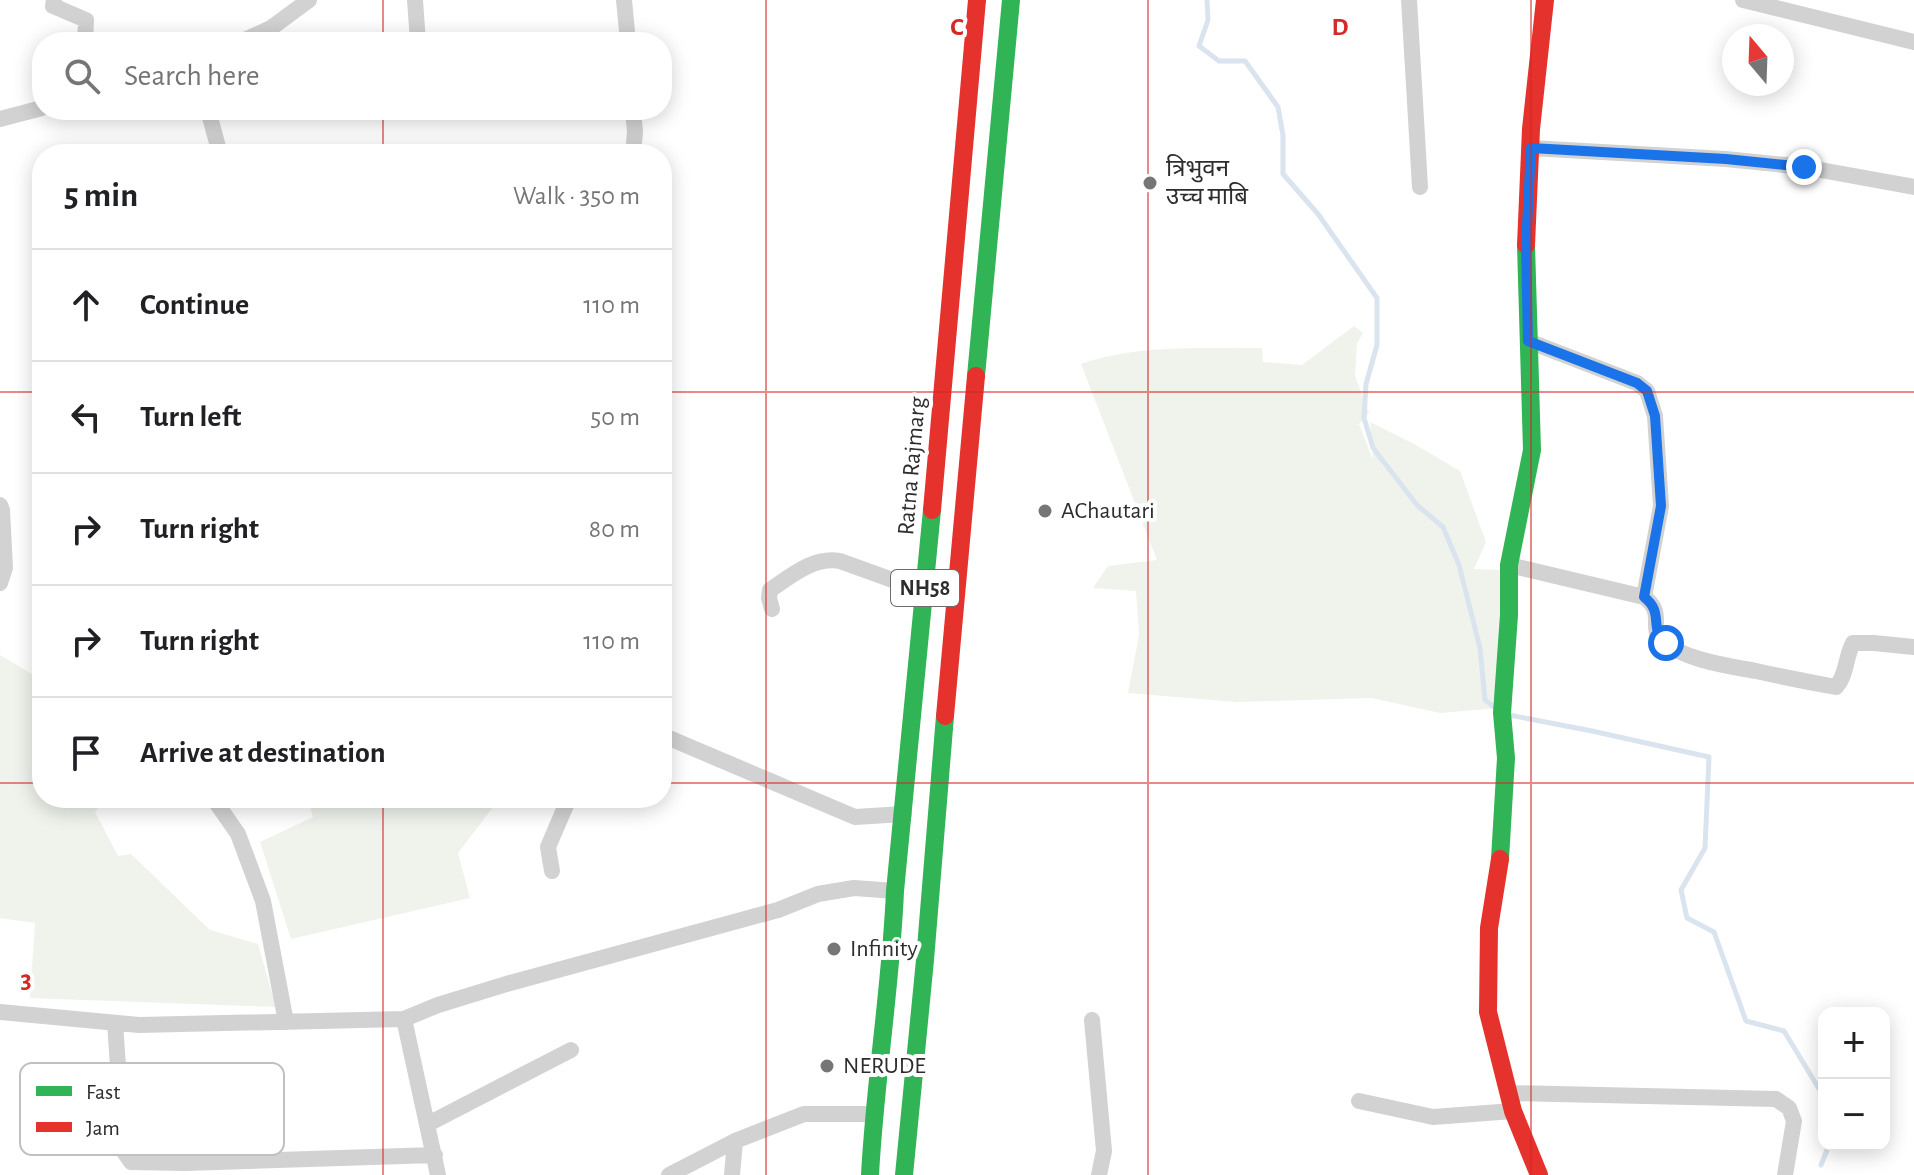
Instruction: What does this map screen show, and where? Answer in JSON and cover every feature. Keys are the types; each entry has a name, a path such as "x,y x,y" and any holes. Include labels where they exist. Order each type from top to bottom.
{"main road":[{"name":"Ratna Rajmarg","path":"870,1175 873,1114 893,943 895,891 977,0"},
{"name":"NH58","path":"904,1175 1011,0"},
{"path":"1539,1175 1511,1102 1488,1012 1489,928 1500,865 1506,758 1502,713 1509,565 1532,450 1526,246 1531,129 1545,0"}],"street":[{"path":"54,0 53,6 86,20 85,32"},
{"path":"262,32 309,0"},
{"path":"415,0 417,32"},
{"path":"624,0 627,32"},
{"path":"1409,0 1420,187"},
{"path":"1743,0 1914,42"},
{"path":"271,28 275,32"},
{"path":"0,119 32,111"},
{"path":"211,120 217,144"},
{"path":"634,120 634,144"},
{"path":"1531,148 1788,165 1914,187"},
{"path":"1528,341 1637,383 1647,391 1655,416 1661,506 1644,597"},
{"path":"0,505 5,568 0,583"},
{"path":"772,609 770,590 817,562 840,561 898,582 925,587"},
{"path":"1509,565 1644,597 1656,610 1659,637 1700,660 1836,687 1844,674 1853,643 1914,647"},
{"path":"672,739 855,817 904,814"},
{"path":"220,808 238,834 263,901 286,1022"},
{"path":"552,871 548,847 565,808"},
{"path":"0,1012 139,1025 404,1019 510,983 778,910 818,894 854,888 895,891"},
{"path":"404,1019 438,1175"},
{"path":"1092,1020 1104,1151 1099,1175"},
{"path":"115,1023 118,1063"},
{"path":"428,1124 571,1050"},
{"path":"1359,1101 1433,1117 1511,1102 1776,1099 1789,1108 1794,1121 1785,1175"},
{"path":"669,1175 735,1141 804,1114 873,1114"},
{"path":"732,1175 735,1141"},
{"path":"126,1155 131,1162 185,1163 435,1155"}],"shaded area":[{"path":"1354,326 1363,333 1357,343 1355,376 1369,413 1359,424 1373,460 1370,422 1460,471 1486,542 1474,569 1501,570 1500,708 1440,713 1372,698 1236,702 1128,693 1139,635 1136,591 1093,588 1108,566 1157,560 1081,364 1148,350 1262,348 1263,362 1302,365"},
{"path":"0,655 32,674 32,808 98,808 95,812 118,856 131,854 210,930 258,944 276,1007 30,998 35,923 0,918"},
{"path":"311,808 492,808 458,853 470,898 291,939 260,842 313,817"}],"waterway":[{"path":"1207,0 1208,20 1199,46 1219,61 1245,61 1278,107 1283,135 1283,174 1318,214 1377,298 1377,345 1366,384 1364,418 1373,448 1417,505 1443,527 1459,565 1480,648 1485,700 1494,707"},
{"path":"1509,715 1709,757 1705,848 1681,890 1687,918 1714,932 1746,1021 1784,1031 1818,1087"},
{"path":"1821,1165 1827,1151"}],"traffic: fast":[{"path":"976,376 1011,0"},
{"path":"1500,859 1506,758 1502,713 1509,565 1532,450 1526,245"},
{"path":"870,1175 932,510"},
{"path":"904,1175 945,716"}],"traffic: jam":[{"path":"932,510 977,0"},
{"path":"1526,245 1531,129 1545,0"},
{"path":"945,716 976,376"},
{"path":"1500,859 1489,928 1488,1012 1513,1111 1539,1175"}],"place":[{"name":"त्रिभुवन उच्च माबि","path":"1150,183"},
{"name":"AChautari","path":"1045,511"},
{"name":"Infinity","path":"834,949"},
{"name":"NERUDE","path":"827,1066"}],"route":[{"path":"1666,643 1659,637 1656,610 1644,597 1661,506 1655,416 1647,391 1637,383 1528,341 1526,246 1531,148 1726,159 1804,167"}]}
